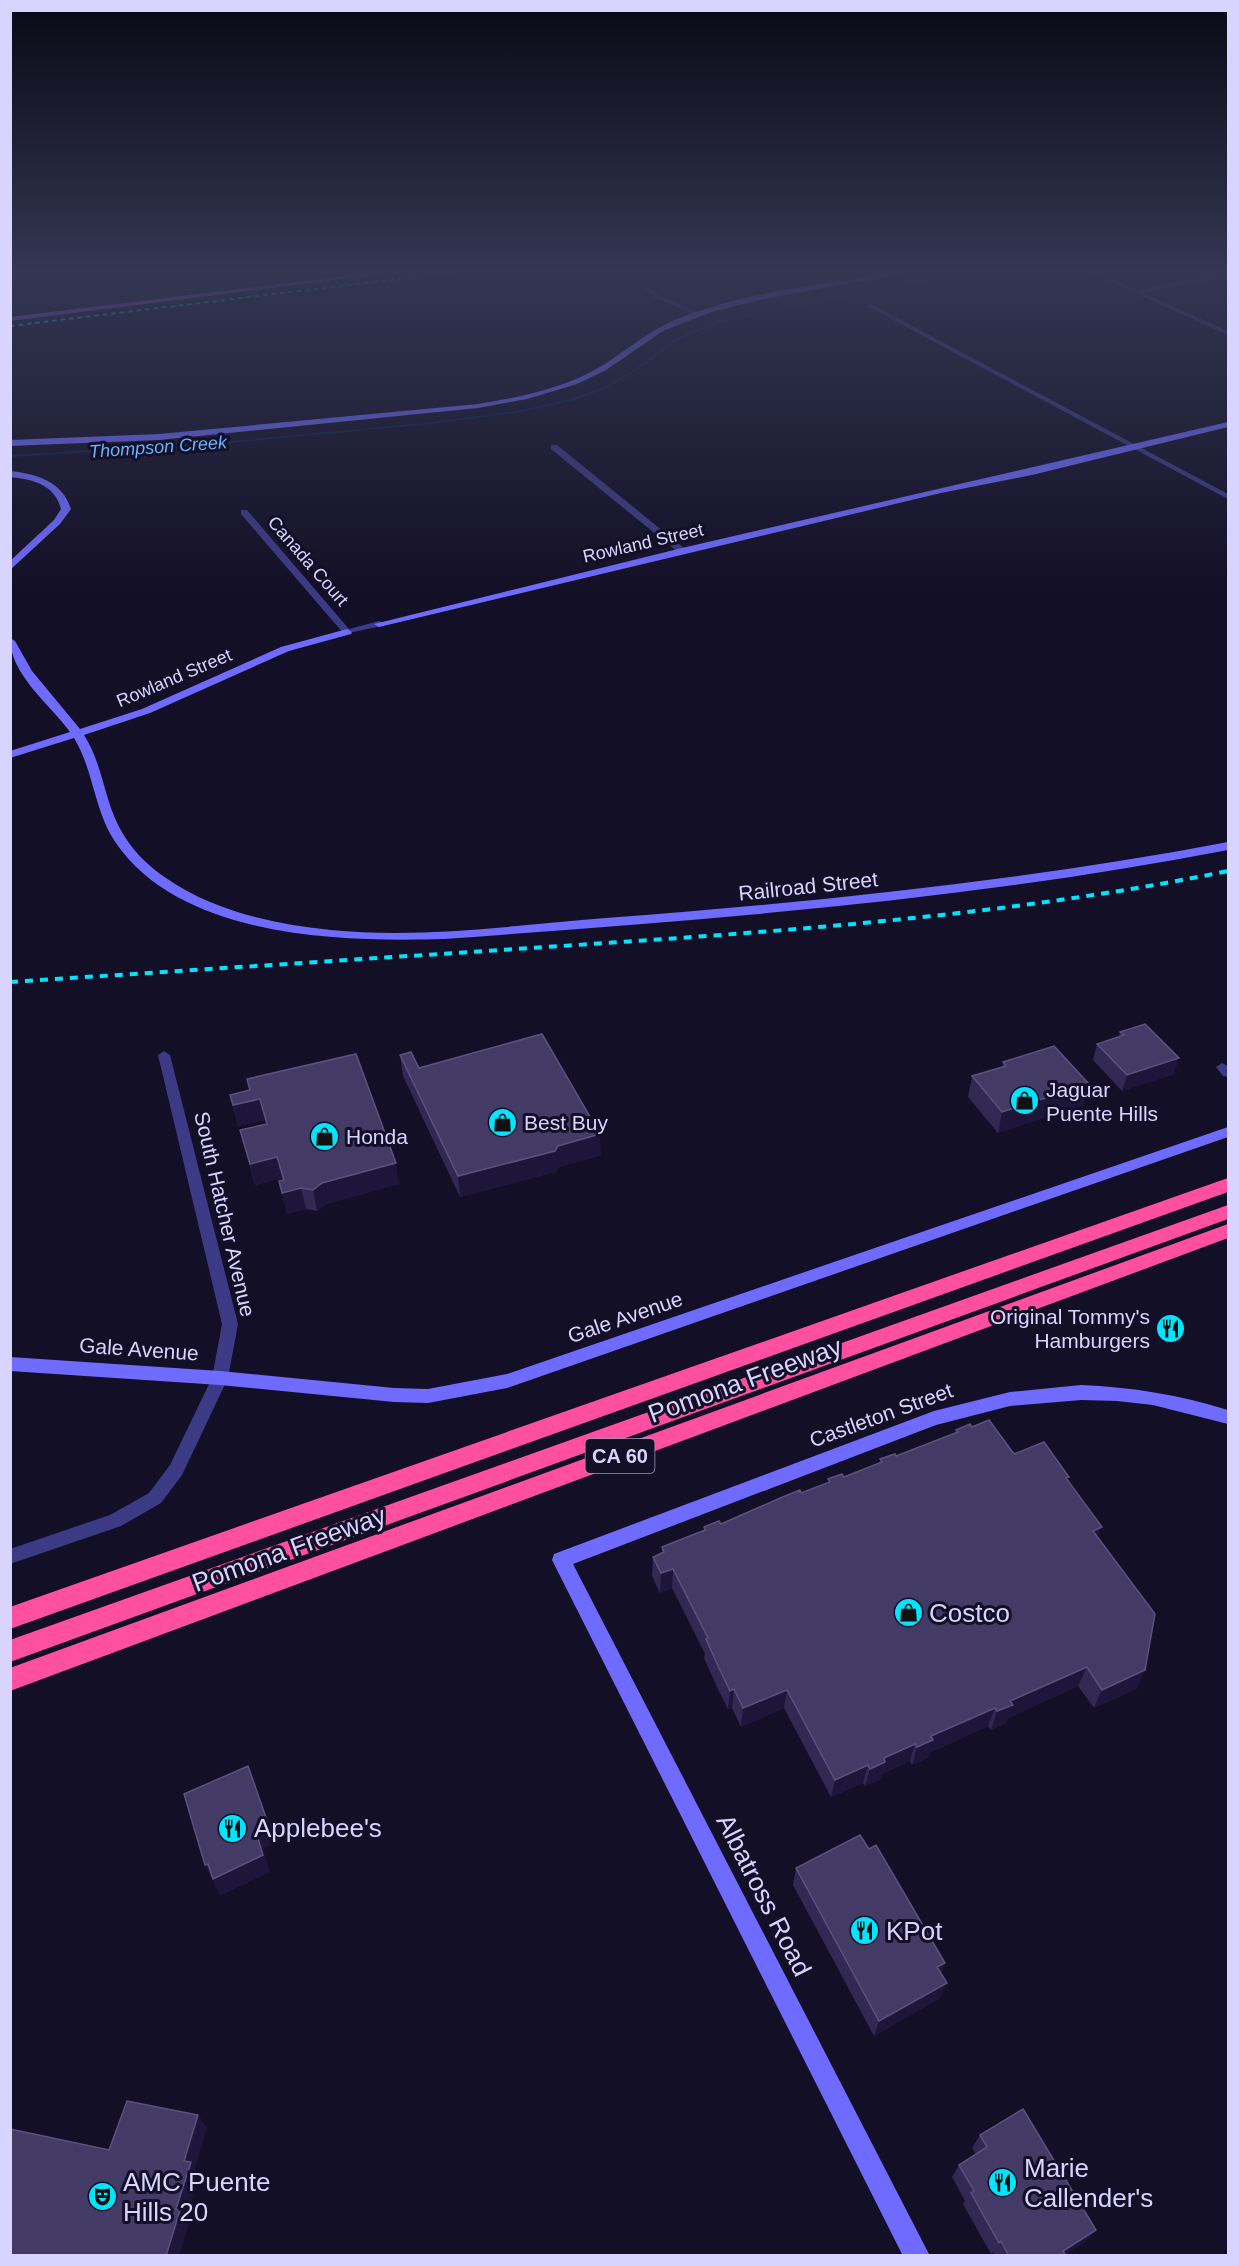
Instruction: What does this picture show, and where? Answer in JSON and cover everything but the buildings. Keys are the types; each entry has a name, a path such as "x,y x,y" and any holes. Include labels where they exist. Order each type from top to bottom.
{"highway":[{"name":"Pomona Freeway","path":"10,1618 1228,1185"},
{"path":"10,1639 1228,1203"},
{"path":"10,1651 1228,1212"},
{"name":"Pomona Freeway","path":"10,1680 1228,1231"}],"street":[{"path":"10,443 159,437 478,406 511,400 567,385 584,378"},
{"path":"1005,378 1228,497"},
{"name":"Rowland Street","path":"78,734 146,711 285,649 347,632 682,550 1228,425"},
{"path":"554,447 682,550"},
{"path":"10,474 41,480 56,488 64,498 66,509 57,522 10,567"},
{"name":"Canada Court","path":"244,512 347,632"},
{"path":"10,641 28,674 78,734 10,754"},
{"name":"Railroad Street","path":"78,734 93,759 109,819 132,858 178,892 234,916 300,931 387,937 758,911 942,892 1038,879 1228,846"},
{"name":"South Hatcher Avenue","path":"10,1557 115,1521 155,1498 176,1470 220,1378 230,1324 164,1054"},
{"name":"Gale Avenue","path":"10,1364 220,1378 394,1395 428,1396 507,1381 1228,1132"},
{"name":"Castleton Street","path":"561,1560 934,1418 970,1407 1049,1393 1087,1391 1126,1393 1166,1400 1228,1417"},
{"name":"Albatross Road","path":"561,1560 917,2256"}],"waterway":[{"name":"Thompson Creek","path":"10,456 220,443 431,423 516,412 571,400 605,388 622,378"}],"railway":[{"path":"10,982 813,928 1063,900 1228,871"}],"place":[{"name":"Jaguar Puente Hills","path":"1025,1101"},
{"name":"Best Buy","path":"503,1122"},
{"name":"Honda","path":"325,1136"},
{"name":"Original Tommy's Hamburgers","path":"1171,1328"},
{"name":"Costco","path":"908,1613"},
{"name":"Applebee's","path":"233,1828"},
{"name":"KPot","path":"865,1931"},
{"name":"Marie Callender's","path":"1003,2183"},
{"name":"AMC Puente Hills 20","path":"102,2197"}]}
